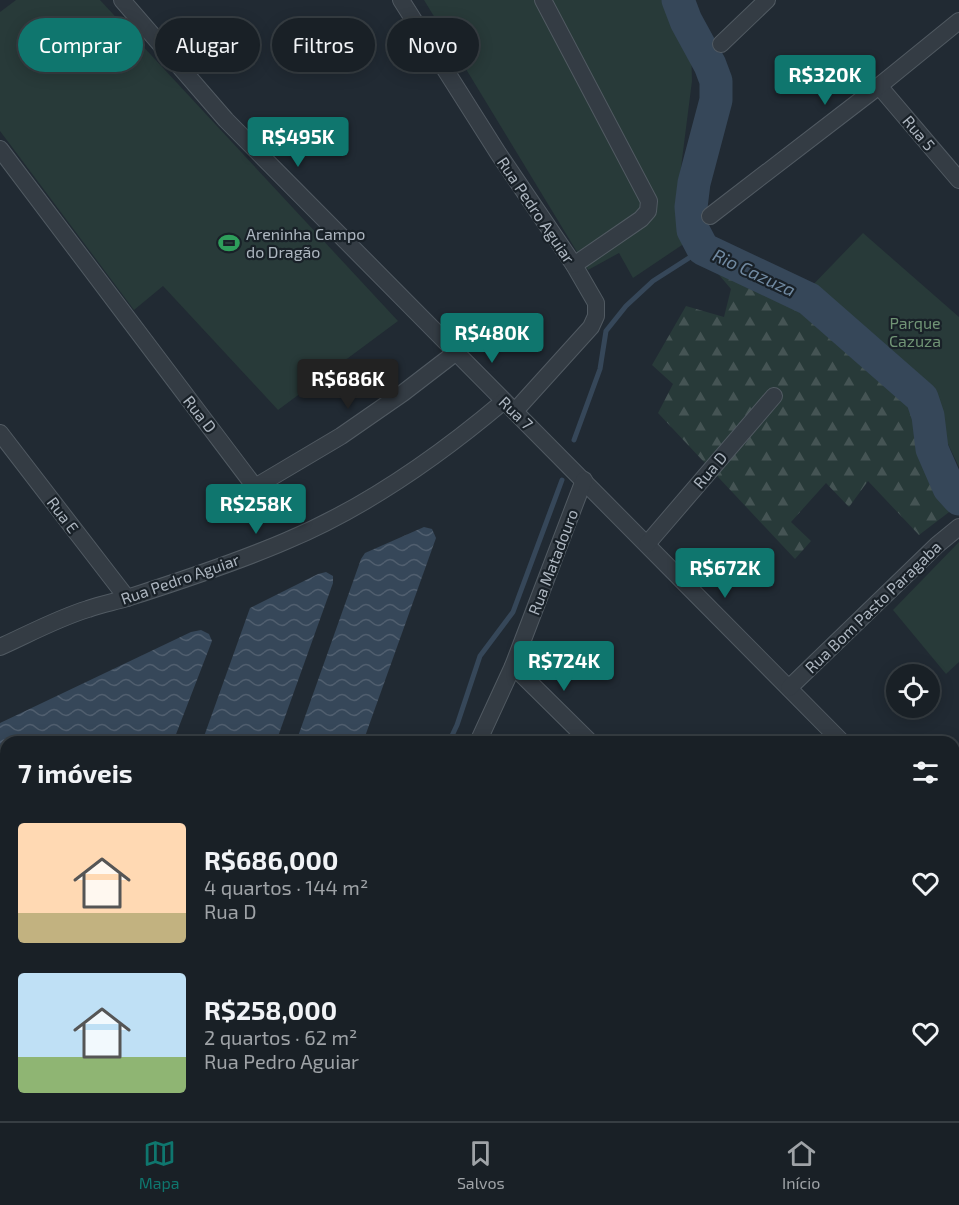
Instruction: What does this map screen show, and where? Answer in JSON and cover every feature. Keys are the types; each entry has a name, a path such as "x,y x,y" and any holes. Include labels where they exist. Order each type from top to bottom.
{"street":[{"name":"Rua 7","path":"122,0 226,120 836,736"},
{"name":"Rua Pedro Aguiar","path":"0,647 86,609 127,598 286,542 334,519 509,406 591,327 596,316 596,303 574,265 498,153 401,0"},
{"path":"543,0 649,201 648,211 642,219 574,265"},
{"path":"721,44 767,0"},
{"path":"710,216 879,86 959,21"},
{"name":"Rua 5","path":"879,86 959,180"},
{"name":"Rua D","path":"0,148 255,487 341,436 455,353"},
{"name":"Rua D","path":"647,544 774,396"},
{"name":"Rua E","path":"0,433 127,598"},
{"name":"Rua Matadouro","path":"481,736 513,666 584,480"},
{"name":"Rua Bom Pasto Paragaba","path":"789,688 955,530"},
{"path":"513,666 584,736"}],"green space":[{"path":"16,0 100,0 117,18 18,18 18,72 143,72 143,46 155,59 155,72 167,72 398,321 278,410 163,286 134,310 0,131 0,12"},
{"path":"424,0 670,0 691,47 692,81 679,183 688,241 633,278 619,253 588,270 468,72 479,72 479,18 435,18"},
{"name":"Parque Cazuza","path":"863,233 959,317 959,467 925,396 807,291"},
{"path":"709,263 818,319 903,391 945,460 957,506 919,535 868,481 849,507 826,483 791,522 811,541 795,559 658,413 673,384 652,365 686,306 724,317 731,289"},
{"path":"959,542 959,662 946,674 893,610"}],"water":[{"path":"424,527 432,529 436,538 365,736 298,736 361,559 365,553"},
{"path":"326,572 333,576 333,583 278,736 204,736 250,608"},
{"path":"201,630 209,634 212,641 175,736 0,736 0,723 191,632"}],"waterway":[{"name":"Rio Cazuza","path":"678,0 716,81 716,100 694,183 691,207 693,230 703,249 809,299 922,398 928,416 932,449 949,488 959,499"},
{"path":"574,440 600,369 606,331 626,306 653,281 703,249"},
{"path":"452,736 480,656 513,612 562,480"}],"place":[{"name":"Areninha Campo do Dragão","path":"229,243"}]}
